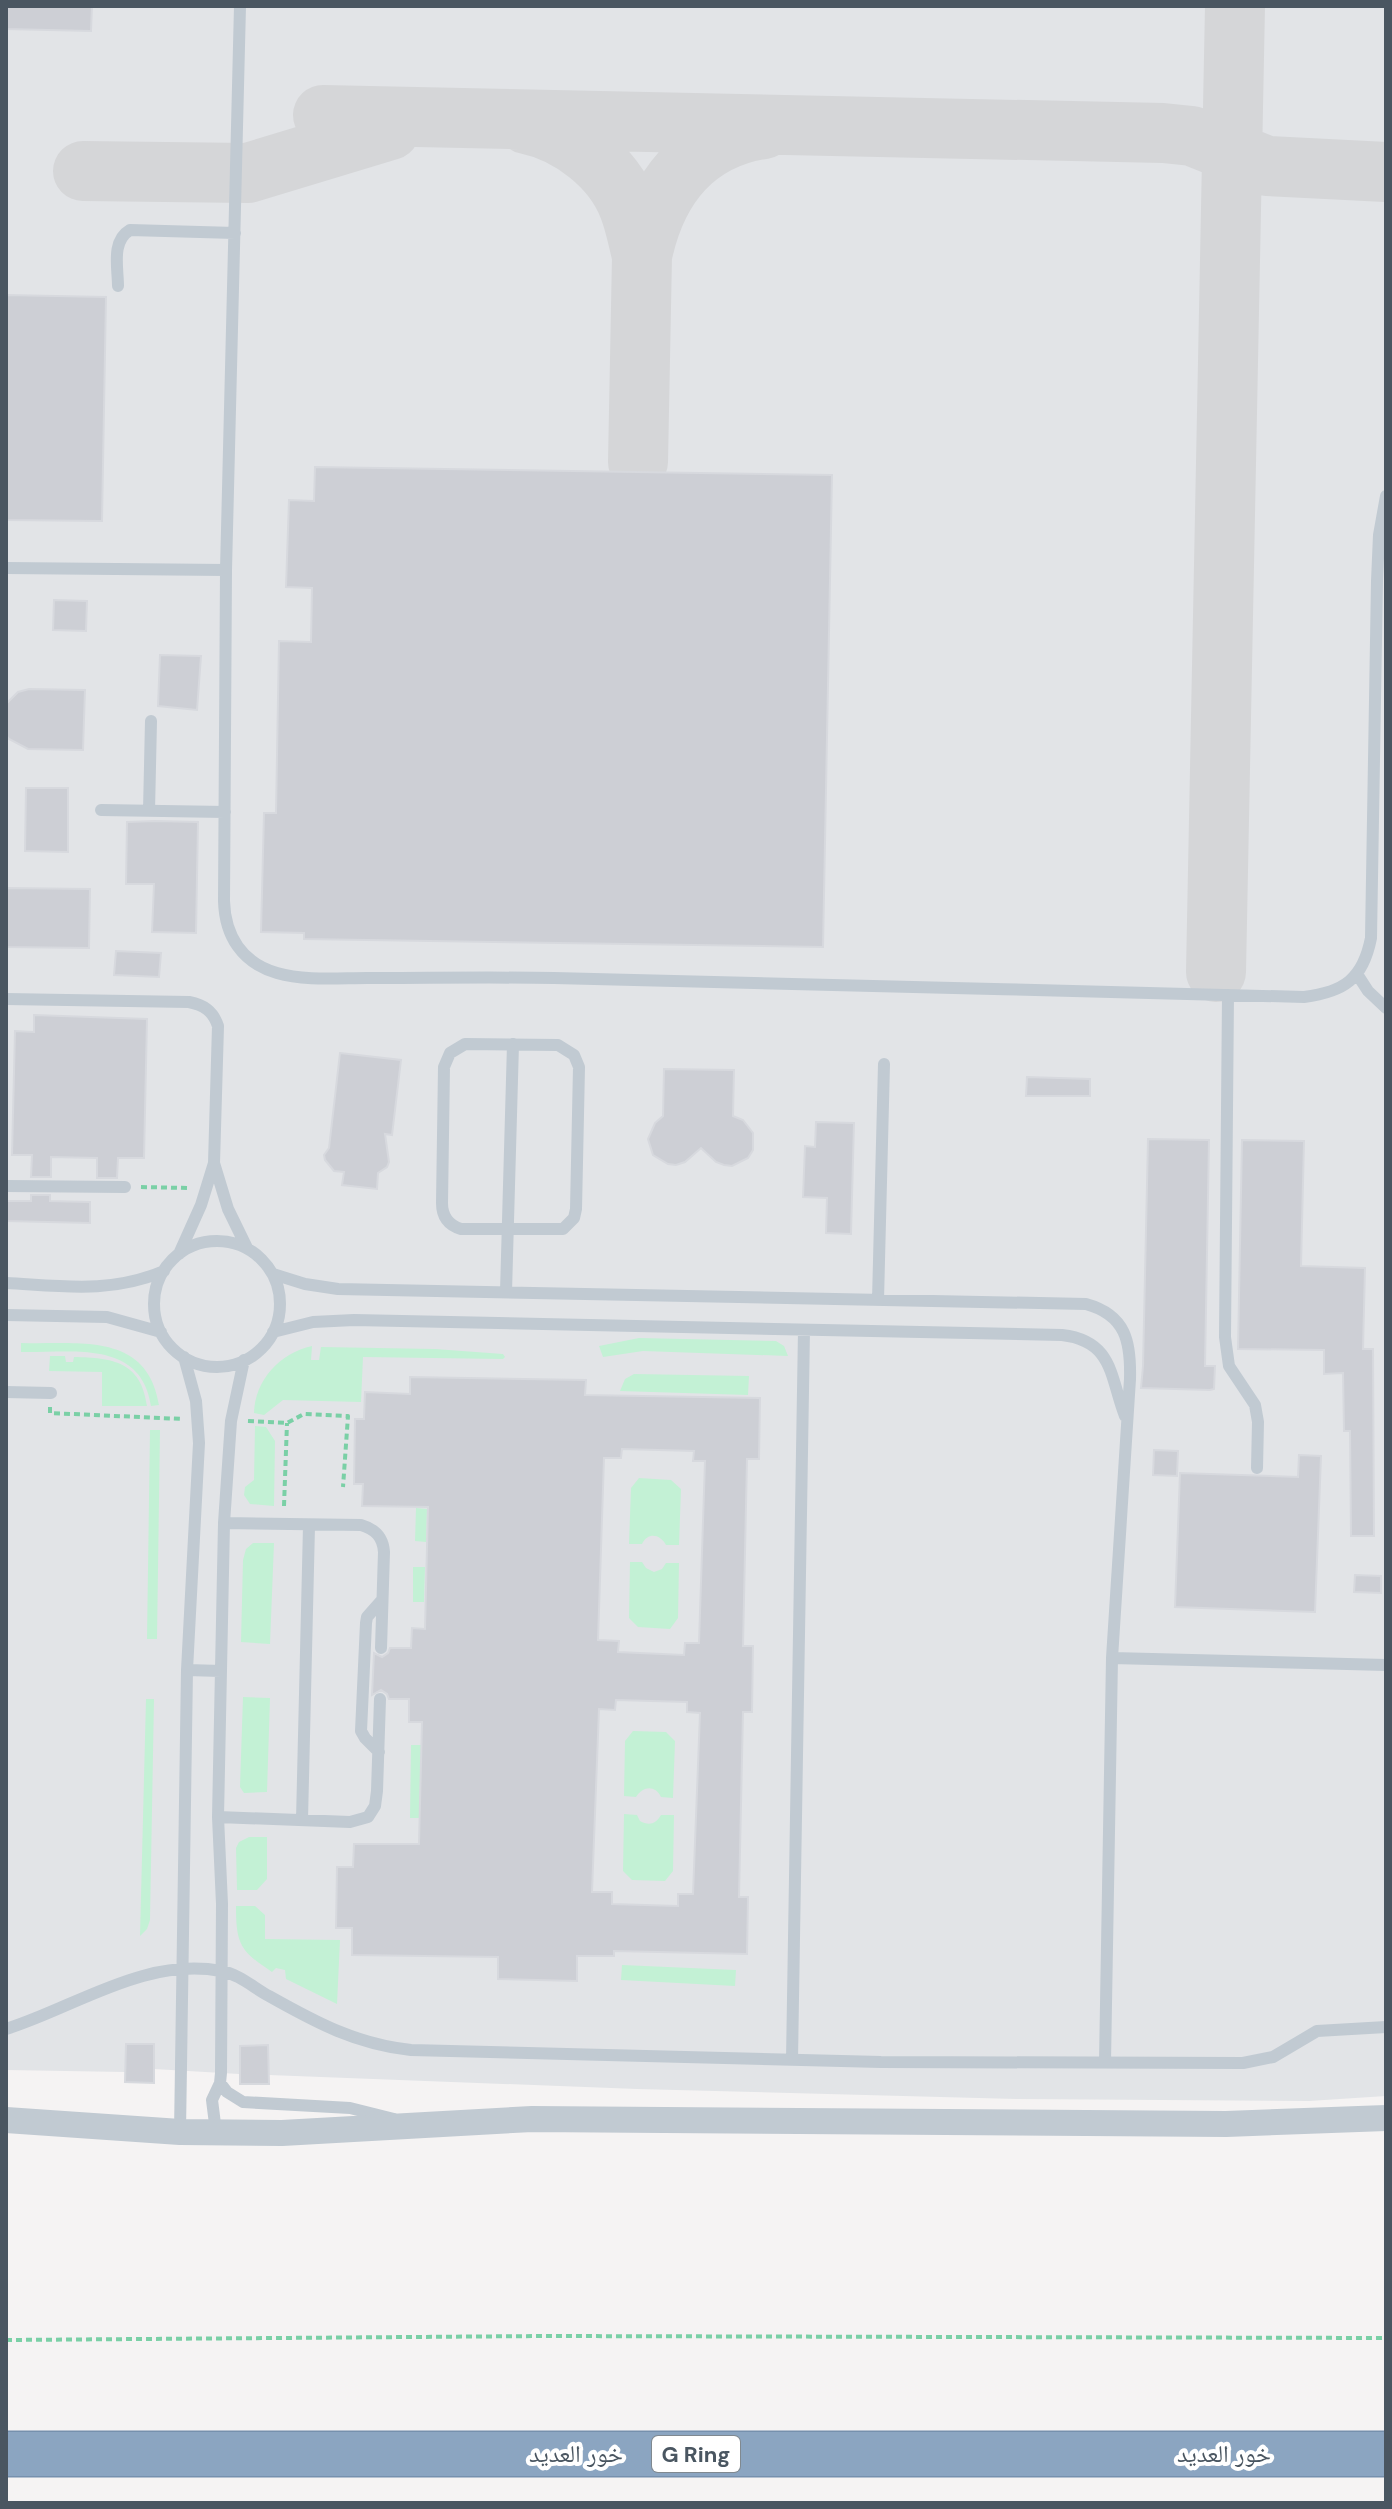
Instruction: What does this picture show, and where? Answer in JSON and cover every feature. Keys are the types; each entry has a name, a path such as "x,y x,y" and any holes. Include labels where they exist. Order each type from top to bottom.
{"highway":[{"name":"خور العديد","path":"6,2454 1386,2454"}],"street":[{"path":"6,2120 180,2132 313,2132 532,2119 1226,2124 1386,2118"}],"lane":[{"path":"240,6 226,570 224,901 227,927 238,948 250,960 278,974 326,978 539,978 1304,997 1326,994 1344,986 1357,974 1367,957 1372,917 1379,535 1386,496"},
{"path":"118,286 119,239 130,230 235,233"},
{"path":"6,568 226,570"},
{"path":"1375,658 1386,628"},
{"path":"149,811 151,721"},
{"path":"101,810 225,812"},
{"path":"1357,974 1368,991 1386,1008"},
{"path":"1228,995 1225,1337 1229,1366 1255,1405 1258,1422 1257,1468"},
{"path":"6,999 189,1002 208,1009 218,1026 214,1163 207,1188 179,1254"},
{"path":"465,1044 558,1045 570,1050 577,1061 574,1218 563,1229 508,1230 455,1227 442,1210 444,1067 450,1053 465,1044"},
{"path":"506,1292 513,1044"},
{"path":"878,1300 884,1064"},
{"path":"214,1163 228,1209 247,1248"},
{"path":"6,1186 125,1187"},
{"path":"212,1241 236,1243 247,1248 273,1274 280,1297 278,1321 266,1344 244,1360 220,1367 195,1363 184,1357 161,1332 155,1295 164,1271 189,1247 212,1241"},
{"path":"6,1283 104,1287 135,1282 164,1271"},
{"path":"273,1274 305,1284 338,1289 1086,1304 1106,1311 1120,1326 1129,1348 1130,1379 1112,1658 1105,2062"},
{"path":"6,1315 107,1317 161,1332"},
{"path":"273,1332 313,1322 354,1320 1073,1336 1092,1345 1106,1359 1126,1419"},
{"path":"792,2060 804,1330"},
{"path":"180,2132 187,1670 199,1443 196,1401 184,1357"},
{"path":"216,2132 212,2100 220,2083 222,1904 218,1817 224,1523 231,1421 244,1360"},
{"path":"6,1392 51,1393"},
{"path":"224,1523 361,1525 376,1532 383,1545 381,1648"},
{"path":"302,1820 309,1526"},
{"path":"379,1752 361,1731 366,1623 367,1617 382,1600"},
{"path":"1112,1658 1386,1665"},
{"path":"187,1670 221,1671"},
{"path":"218,1817 356,1822 368,1817 376,1800 380,1699"},
{"path":"6,2029 142,1975 181,1970 220,1970 234,1975 333,2030 391,2048 792,2060 1257,2062 1273,2057 1317,2031 1386,2027"},
{"path":"220,2083 227,2092 243,2102 350,2108 408,2124"}],"path":[{"path":"125,1187 207,1188"},
{"path":"51,1393 50,1413 197,1419"},
{"path":"231,1421 287,1423 304,1414 348,1416 343,1487"},
{"path":"284,1525 287,1423"},
{"path":"6,2340 545,2336 1386,2338"}],"shaded area":[{"path":"6,6 1386,6 1386,2096 1309,2101 1016,2099 269,2075 269,2084 240,2084 239,2074 154,2069 154,2083 125,2082 125,2072 6,2070"}],"green space":[{"path":"639,1338 776,1341 784,1346 788,1356 643,1351 603,1357 599,1346"},
{"path":"21,1343 87,1344 125,1353 140,1364 152,1381 159,1405 151,1406 145,1384 134,1369 119,1360 82,1352 21,1352"},
{"path":"312,1346 311,1360 319,1360 321,1347 435,1349 503,1354 505,1357 363,1357 361,1402 283,1400 264,1415 254,1413 259,1390 271,1370 290,1355"},
{"path":"50,1356 65,1356 66,1362 73,1362 74,1357 101,1359 122,1365 138,1380 147,1406 102,1406 102,1372 49,1371"},
{"path":"634,1374 749,1376 748,1395 620,1391 625,1379"},
{"path":"255,1426 266,1427 275,1441 274,1506 250,1504 244,1495 245,1487 254,1480"},
{"path":"150,1430 160,1430 157,1639 147,1639"},
{"path":"639,1478 671,1480 681,1489 679,1545 666,1545 654,1536 642,1544 629,1544 631,1488"},
{"path":"416,1508 427,1509 426,1542 415,1541"},
{"path":"253,1543 274,1543 270,1644 241,1642 243,1560 246,1549"},
{"path":"630,1562 642,1562 654,1572 666,1563 679,1563 678,1618 670,1629 638,1627 629,1618"},
{"path":"413,1567 425,1567 424,1602 413,1602"},
{"path":"243,1697 270,1698 267,1792 244,1793 240,1787"},
{"path":"146,1699 154,1699 150,1920 140,1936"},
{"path":"633,1731 666,1732 675,1741 673,1798 661,1797 656,1790 649,1788 636,1797 624,1796 625,1741"},
{"path":"411,1745 421,1745 419,1818 410,1818"},
{"path":"624,1814 637,1815 640,1821 649,1824 661,1815 674,1815 673,1871 665,1881 632,1880 623,1871"},
{"path":"249,1837 267,1837 267,1879 257,1890 237,1890 236,1848 239,1842"},
{"path":"236,1906 255,1906 265,1915 265,1939 340,1940 337,2004 286,1979 285,1970 276,1968 272,1972 253,1958 239,1938"},
{"path":"622,1965 736,1970 735,1986 621,1980"}],"building":[{"path":"6,6 92,6 91,31 6,29"},
{"path":"6,295 106,297 102,521 6,520"},
{"path":"315,467 832,475 823,947 304,939 304,933 261,932 264,813 276,813 279,641 311,642 312,588 286,587 289,500 314,501"},
{"path":"54,600 87,601 86,631 53,630"},
{"path":"160,655 201,656 197,710 158,706"},
{"path":"29,689 85,690 83,750 28,749 9,739 6,735 6,704 18,692"},
{"path":"26,788 68,788 68,852 25,851"},
{"path":"127,822 198,822 196,933 152,932 154,884 126,884"},
{"path":"6,888 90,889 89,948 6,947"},
{"path":"116,951 161,953 159,977 114,975"},
{"path":"34,1015 147,1019 144,1158 118,1158 117,1178 97,1178 97,1158 51,1157 51,1177 31,1177 32,1155 12,1155 15,1031 34,1032"},
{"path":"340,1053 401,1060 392,1135 385,1134 389,1162 378,1173 377,1189 342,1185 344,1172 334,1171 325,1160"},
{"path":"664,1069 734,1070 733,1116 743,1120 753,1133 753,1150 748,1158 732,1166 724,1165 701,1148 685,1162 676,1165 653,1155 648,1139 655,1123 663,1116"},
{"path":"1027,1077 1090,1079 1090,1096 1026,1096"},
{"path":"816,1122 854,1123 851,1234 826,1233 827,1198 803,1197 805,1146 815,1147"},
{"path":"1148,1139 1209,1140 1205,1366 1215,1366 1214,1389 1141,1388"},
{"path":"1242,1140 1304,1141 1301,1266 1365,1268 1363,1349 1373,1349 1374,1536 1351,1536 1350,1431 1344,1431 1343,1373 1324,1374 1324,1350 1238,1349"},
{"path":"31,1195 50,1195 50,1201 90,1202 90,1223 6,1221 6,1201 31,1201"},
{"path":"410,1377 586,1380 585,1395 760,1398 759,1459 747,1459 743,1646 753,1646 752,1712 743,1712 739,1897 748,1897 747,1954 614,1951 614,1956 577,1956 577,1981 498,1979 498,1957 352,1955 352,1928 336,1928 337,1867 353,1867 354,1844 419,1844 422,1722 409,1722 409,1699 389,1699 381,1690 372,1695 374,1653 382,1657 390,1648 411,1648 412,1628 425,1629 428,1507 362,1506 363,1484 354,1484 355,1419 364,1419 365,1392 410,1394","holes":["622,1449 694,1451 693,1461 705,1461 699,1643 685,1643 684,1655 618,1652 619,1641 598,1640 604,1458 621,1458","616,1700 687,1702 687,1712 700,1713 693,1894 678,1894 678,1906 612,1904 612,1892 592,1892 599,1709 615,1710"]},
{"path":"1154,1450 1178,1451 1177,1476 1153,1475"},
{"path":"1299,1455 1321,1456 1315,1612 1175,1607 1180,1473 1298,1477"},
{"path":"1355,1575 1381,1576 1381,1593 1354,1592"},
{"path":"126,2044 154,2044 154,2083 125,2082"},
{"path":"268,2045 269,2084 240,2084 240,2046"}],"taxiway":[{"path":"1216,972 1235,6"},
{"path":"323,115 1163,133 1192,136 1267,166 1386,172"},
{"path":"526,124 573,143 601,165 629,208 642,256"},
{"path":"638,462 642,256 648,232 668,189 698,156 717,144 764,129"},
{"path":"83,171 248,173 390,130"}]}
